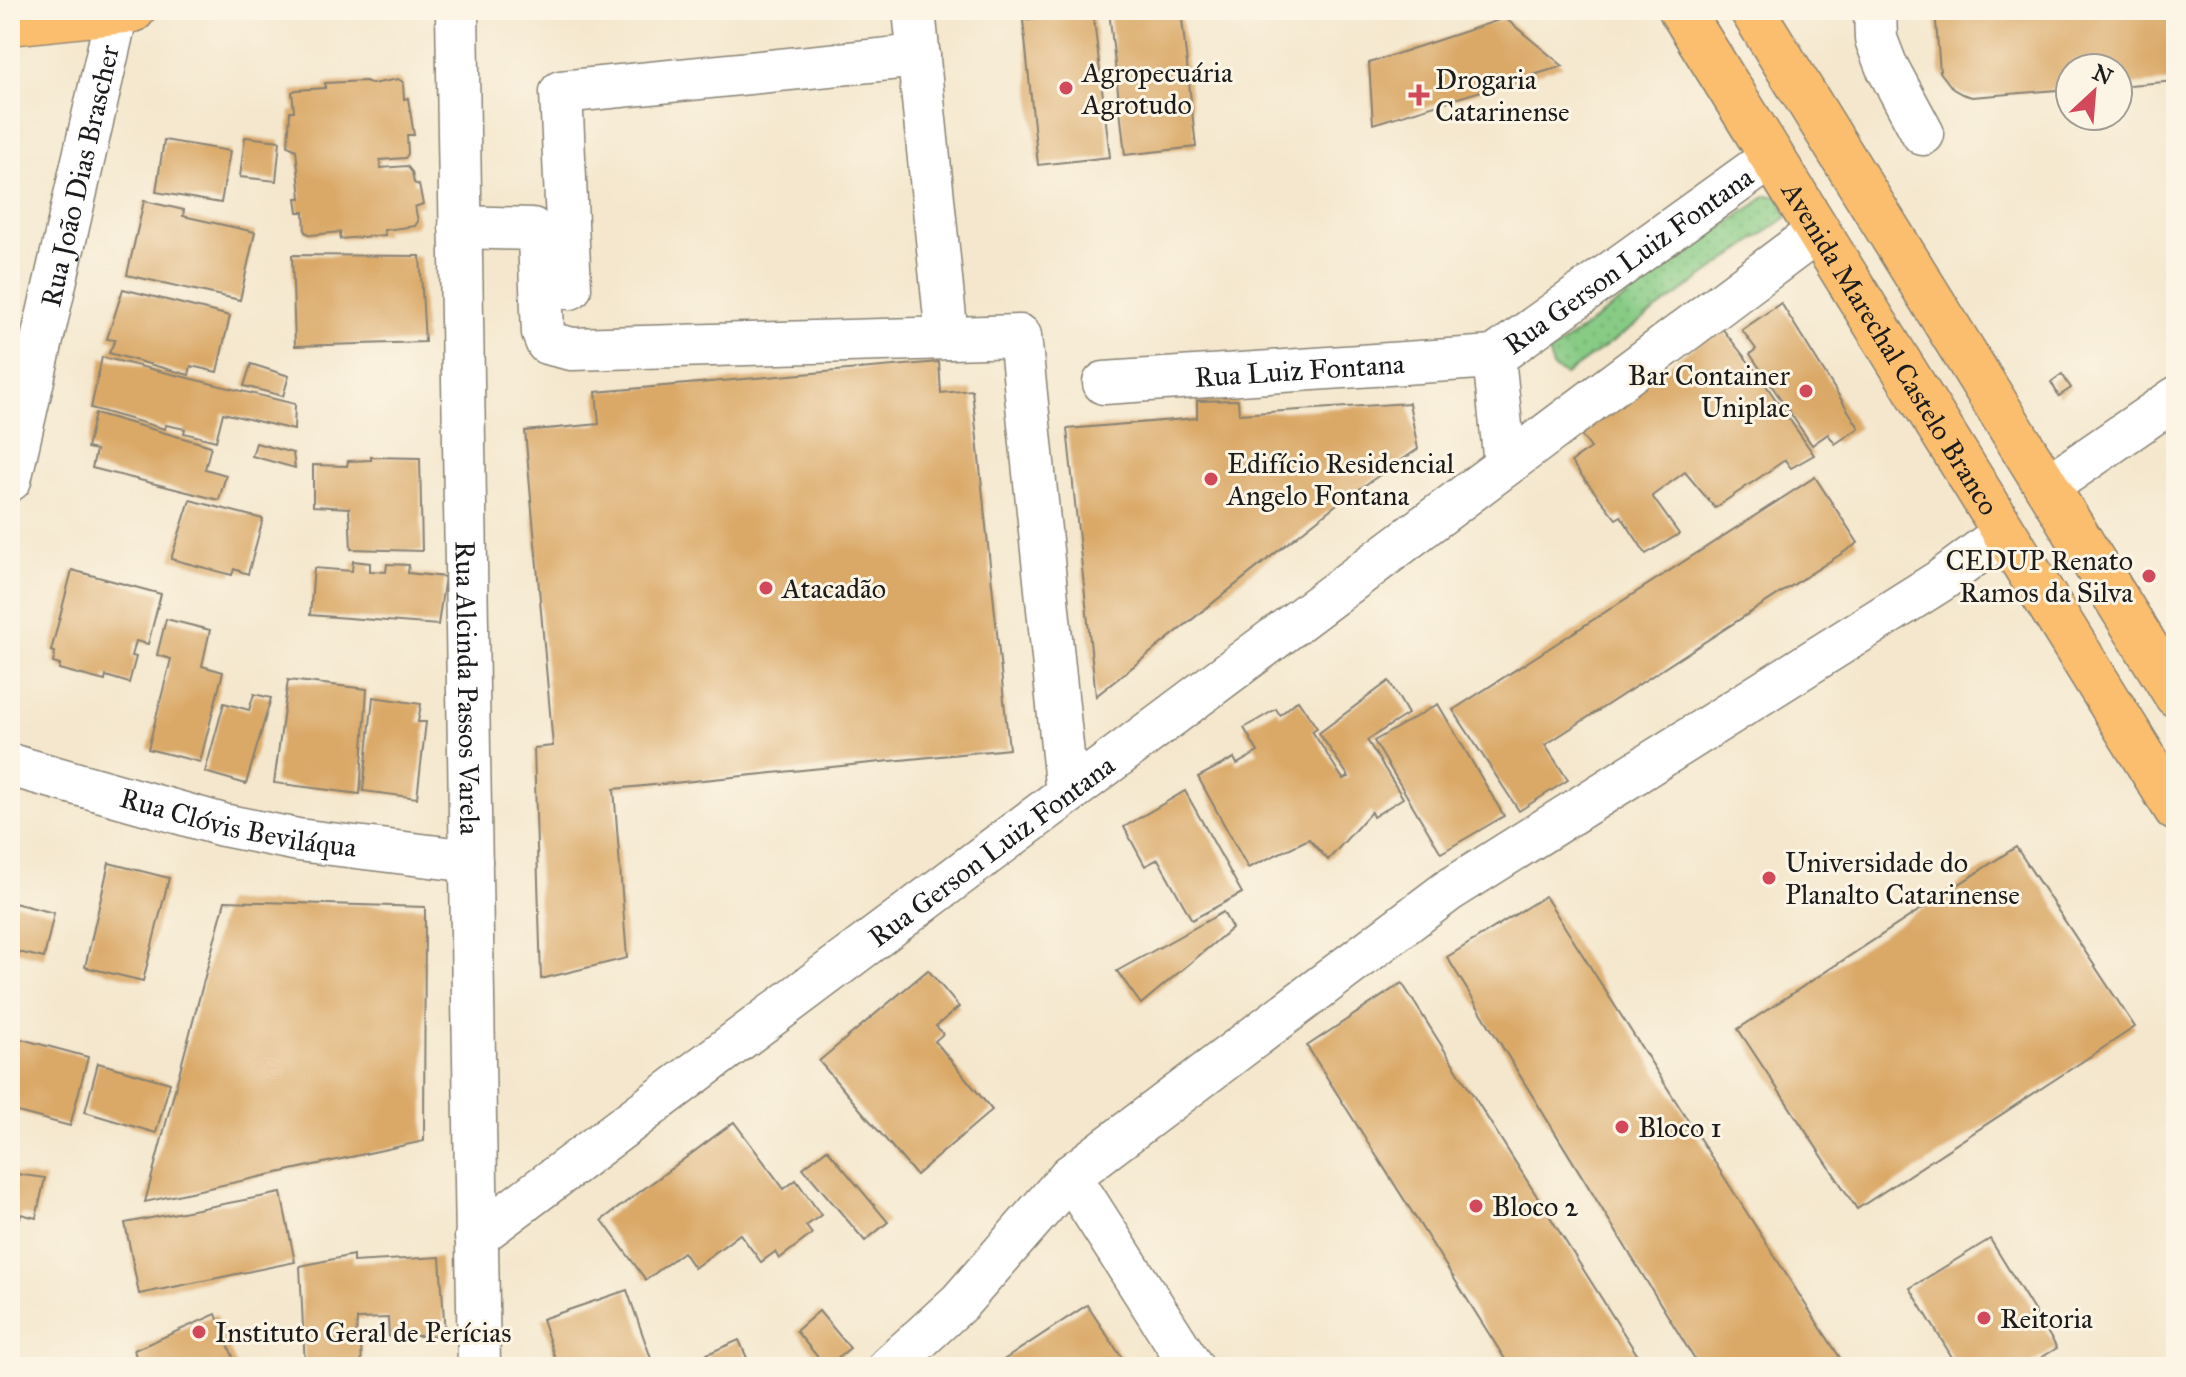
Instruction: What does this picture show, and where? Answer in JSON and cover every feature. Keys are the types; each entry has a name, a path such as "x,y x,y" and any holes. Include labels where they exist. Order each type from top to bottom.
{"main road":[{"name":"Avenida Marechal Castelo Branco","path":"1681,10 2176,809"},
{"name":"Avenida Marechal Castelo Branco","path":"1752,10 2176,695"},
{"path":"10,23 125,11"},
{"path":"1772,157 1852,171 1818,231"}],"street":[{"name":"Rua Alcinda Passos Varela","path":"457,10 479,1367"},
{"path":"914,10 947,338"},
{"path":"1875,10 1876,39 1886,65 1923,134"},
{"name":"Rua João Dias Brascher","path":"10,480 125,11"},
{"path":"572,349 561,92 919,56"},
{"name":"Rua Gerson Luiz Fontana","path":"1505,465 1494,357 1772,157"},
{"path":"460,227 532,229 539,239 543,333 547,343 572,349 1020,336 1067,794"},
{"name":"Rua Gerson Luiz Fontana","path":"476,1237 1818,231"},
{"name":"Rua Luiz Fontana","path":"1104,383 1494,357"},
{"path":"2047,487 2176,398"},
{"path":"889,1367 960,1302 1070,1176 1448,891 1940,581 2005,532"},
{"name":"Rua Clóvis Beviláqua","path":"10,765 223,825 298,840 471,861"},
{"path":"1070,1176 1192,1367"}],"green space":[{"path":"1766,196 1779,196 1787,217 1565,375 1552,367 1549,353"}],"building":[{"path":"1109,10 1181,10 1196,147 1125,155"},
{"path":"1935,10 2176,10 2176,81 2134,85 2134,52 2054,52 2054,90 1972,97 1953,89 1940,72"},
{"name":"Agropecuária Agrotudo","path":"1093,11 1110,157 1038,165 1023,20"},
{"name":"Drogaria Catarinense","path":"1505,18 1563,66 1373,124 1369,63"},
{"path":"398,79 403,82 404,99 408,98 414,135 407,135 408,154 405,158 380,160 381,168 407,166 414,183 419,185 423,204 415,207 418,221 415,226 384,230 385,235 340,239 340,232 311,235 305,232 304,212 298,212 296,198 301,198 296,150 288,146 290,111 294,111 292,92 325,88 325,83 366,81 372,84"},
{"path":"245,137 280,141 276,181 240,177"},
{"path":"164,140 230,151 221,203 156,192"},
{"path":"144,201 184,210 183,216 255,232 240,300 127,275"},
{"path":"292,255 420,256 425,342 295,346"},
{"path":"123,289 230,316 217,372 191,366 189,375 109,353 115,340 107,339"},
{"name":"Bar Container Uniplac","path":"1781,303 1859,428 1835,444 1828,434 1812,445 1750,354 1756,349 1742,330"},
{"path":"1721,327 1814,455 1791,468 1785,460 1715,508 1685,472 1652,496 1679,534 1646,554 1621,516 1616,519 1571,462 1591,448 1578,431"},
{"path":"102,357 295,404 294,430 223,413 216,441 184,433 185,429 166,425 165,429 91,408"},
{"name":"Atacadão","path":"939,362 941,393 972,390 1009,749 614,789 627,958 541,979 534,748 553,746 525,431 599,424 596,392"},
{"path":"251,364 289,376 283,396 244,386"},
{"path":"2062,374 2071,388 2059,396 2051,382"},
{"path":"1238,400 1239,414 1409,403 1418,449 1337,504 1096,696 1067,429 1197,418 1197,401"},
{"path":"95,413 211,446 205,469 226,475 219,500 92,468 96,450 87,448"},
{"path":"256,443 293,453 295,468 252,456"},
{"path":"371,457 420,458 422,551 351,549 349,508 313,506 313,465 347,466 348,461 371,460"},
{"path":"1815,477 1858,543 1545,745 1568,780 1519,811 1453,710"},
{"path":"190,500 263,519 248,574 234,569 232,575 171,559"},
{"path":"353,561 370,563 370,571 386,572 387,564 409,565 408,573 445,577 438,625 310,615 314,568 352,571"},
{"path":"72,570 161,594 148,644 136,641 132,656 136,657 129,683 106,676 105,681 59,669 60,665 53,663 55,652 51,651"},
{"path":"166,619 210,630 202,666 223,672 200,762 148,749 171,659 157,655"},
{"path":"288,680 367,689 360,794 274,783"},
{"path":"1389,681 1408,714 1367,740 1403,798 1373,817 1371,812 1328,860 1309,839 1248,868 1198,777 1234,758 1237,764 1258,752 1244,728 1276,709 1280,715 1298,700 1317,728 1312,731 1343,779 1349,777 1319,733"},
{"path":"254,694 271,698 246,784 205,772 224,703 249,710"},
{"path":"373,697 421,704 418,722 426,722 417,798 363,791"},
{"path":"1438,704 1504,816 1441,853 1374,741"},
{"path":"1185,791 1242,893 1192,920 1158,859 1145,866 1124,827"},
{"path":"2016,847 2135,1027 1857,1209 1738,1029"},
{"path":"109,863 169,878 143,981 85,967"},
{"name":"Bloco 1","path":"1545,896 1846,1367 1700,1367 1695,1360 1447,957"},
{"path":"225,901 425,907 424,1141 145,1202"},
{"path":"10,902 54,913 44,958 10,950"},
{"path":"1223,912 1232,928 1141,1004 1117,971"},
{"path":"928,970 959,1007 936,1026 943,1034 935,1041 992,1110 916,1175 819,1061"},
{"name":"Bloco 2","path":"1402,983 1645,1367 1510,1367 1307,1046"},
{"path":"10,1036 88,1057 70,1126 10,1110"},
{"path":"98,1063 170,1083 156,1133 85,1112"},
{"path":"734,1122 784,1189 796,1180 821,1215 806,1226 812,1234 779,1259 775,1252 761,1262 740,1234 694,1268 683,1252 646,1280 602,1220"},
{"path":"827,1149 888,1222 865,1241 803,1168"},
{"path":"10,1173 45,1178 36,1218 21,1214 20,1219 10,1216"},
{"path":"281,1193 295,1262 139,1294 125,1223"},
{"name":"Reitoria","path":"1990,1239 2057,1348 2026,1367 1958,1367 1910,1288"},
{"path":"353,1255 353,1262 440,1257 445,1335 389,1337 388,1318 357,1319 356,1341 361,1344 362,1367 305,1367 300,1266"},
{"path":"627,1290 654,1367 558,1367 542,1319"},
{"path":"1087,1305 1128,1367 993,1367"},
{"path":"819,1311 850,1348 826,1367 796,1331"},
{"name":"Instituto Geral de Perícias","path":"216,1314 237,1367 139,1367 134,1350"},
{"path":"739,1340 751,1367 698,1367 711,1362 707,1354"}],"place":[{"name":"Agropecuária Agrotudo","path":"1066,88"},
{"name":"Drogaria Catarinense","path":"1419,95"},
{"name":"Bar Container Uniplac","path":"1806,391"},
{"name":"Edifício Residencial Angelo Fontana","path":"1211,479"},
{"name":"CEDUP Renato Ramos da Silva","path":"2149,576"},
{"name":"Atacadão","path":"766,588"},
{"name":"Universidade do Planalto Catarinense","path":"1769,878"},
{"name":"Bloco 1","path":"1622,1127"},
{"name":"Bloco 2","path":"1476,1206"},
{"name":"Reitoria","path":"1984,1318"},
{"name":"Instituto Geral de Perícias","path":"199,1332"}]}
